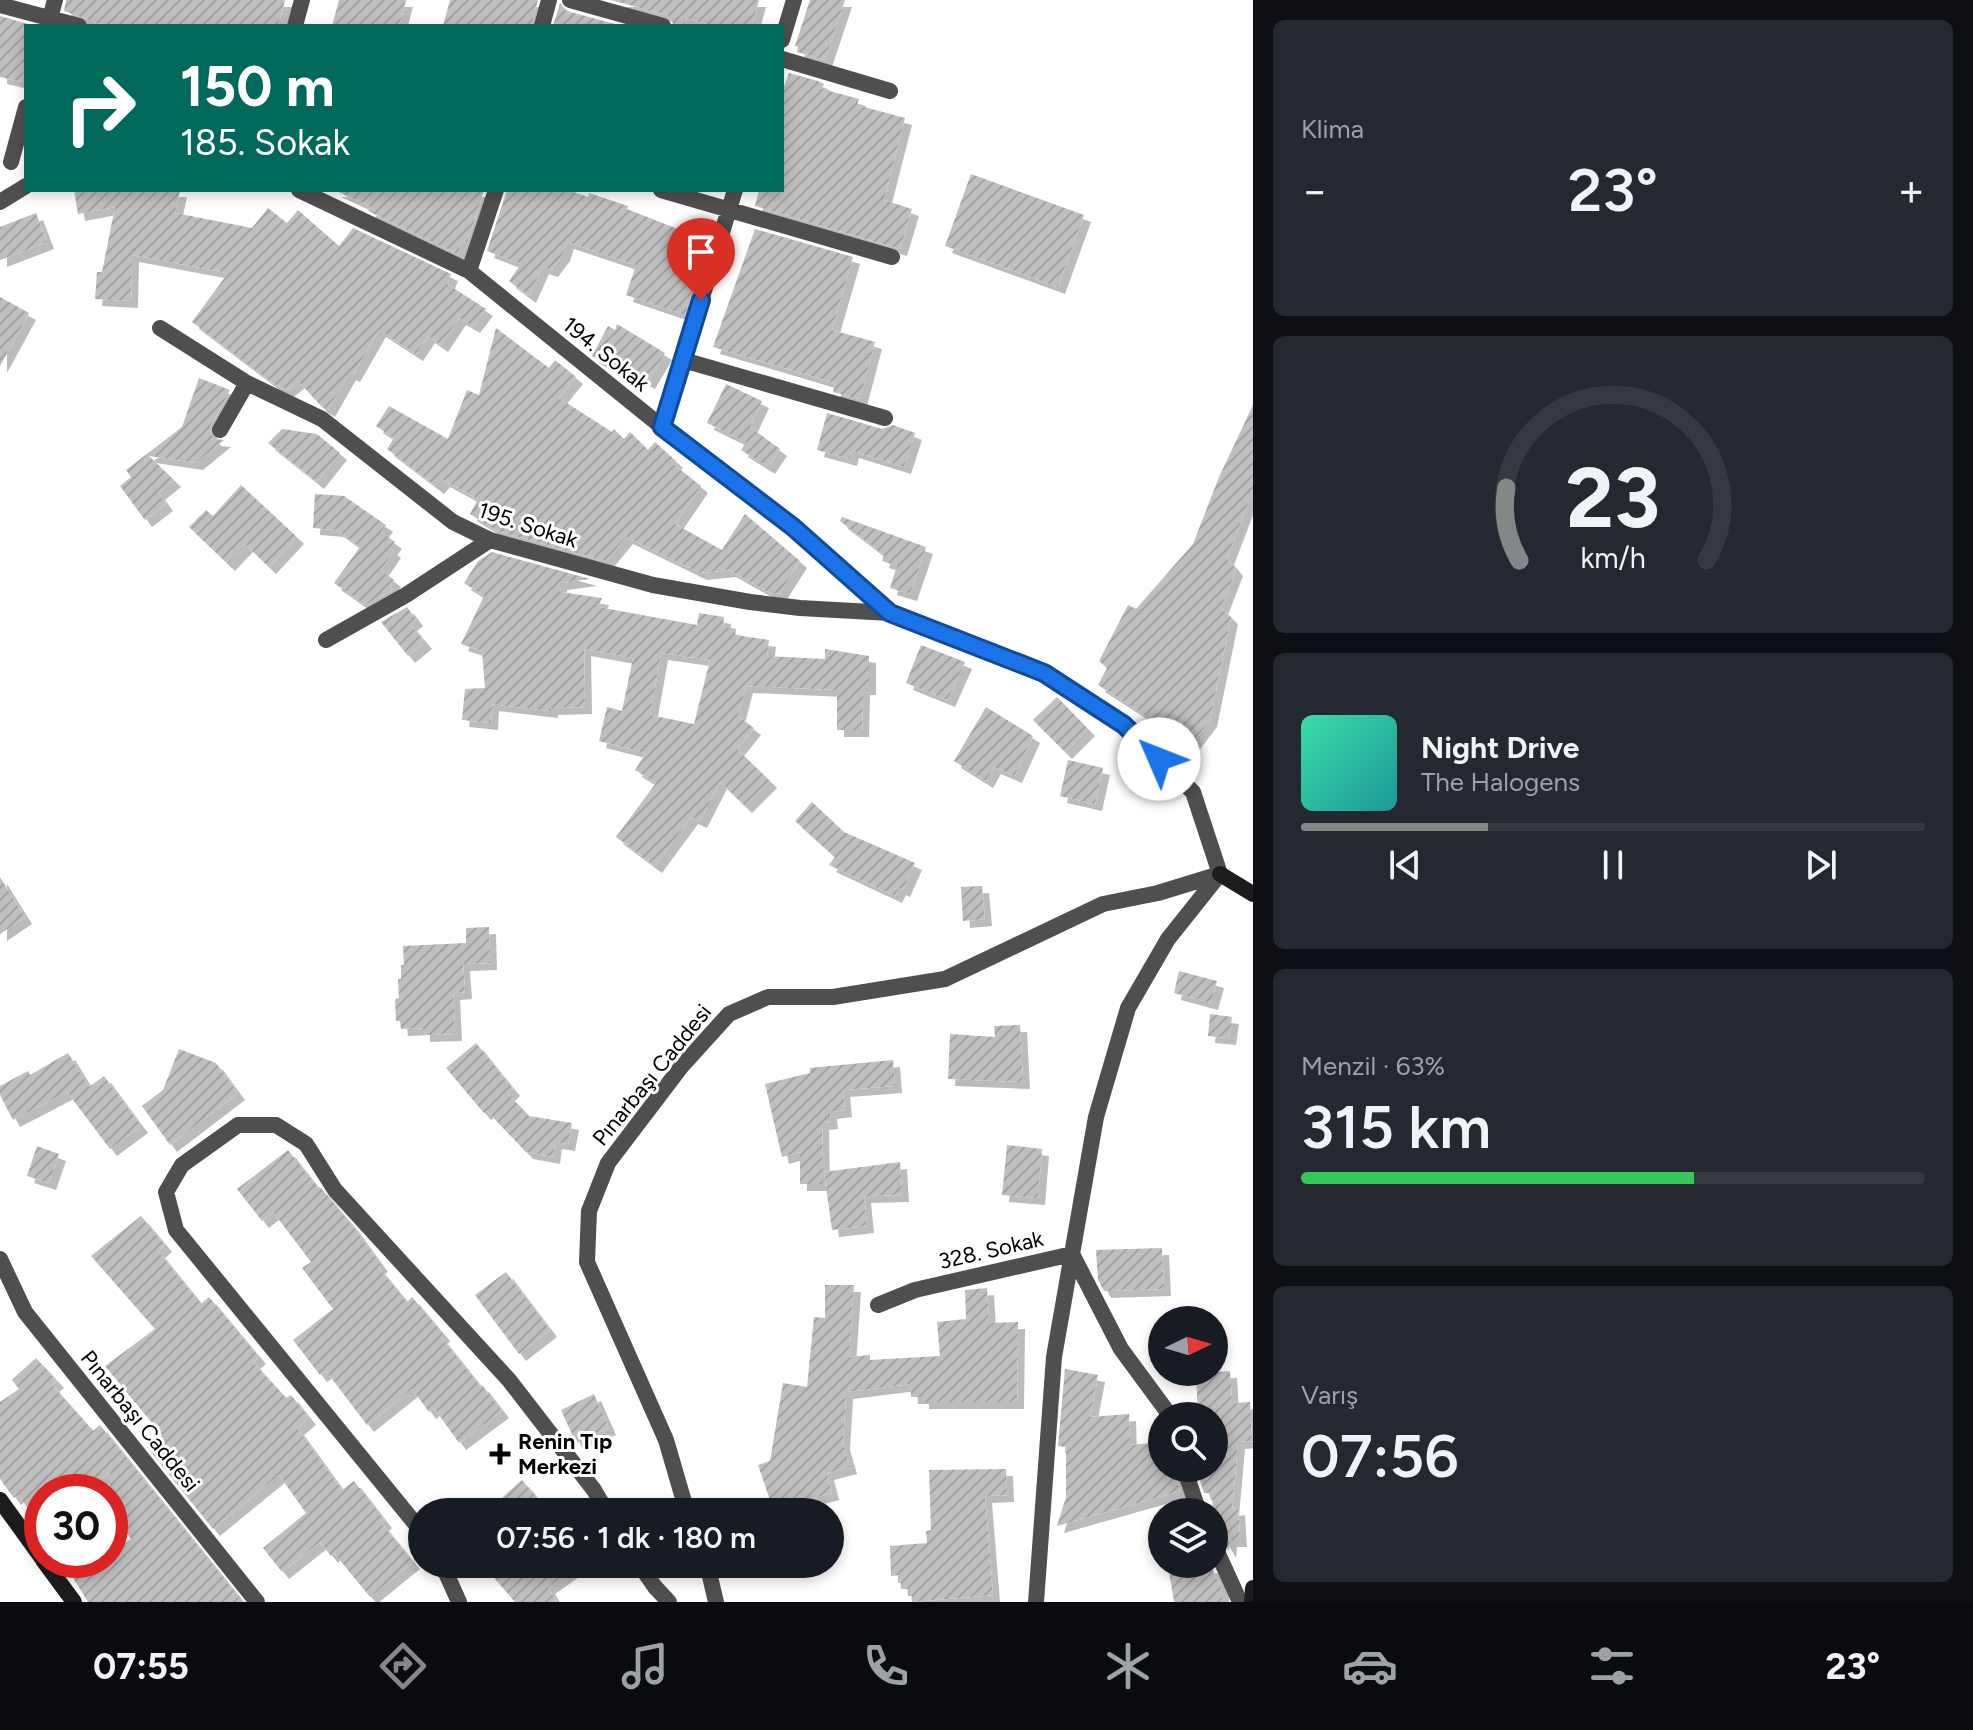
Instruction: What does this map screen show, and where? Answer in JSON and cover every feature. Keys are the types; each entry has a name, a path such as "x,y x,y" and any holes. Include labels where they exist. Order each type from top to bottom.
{"street":[{"path":"0,5 50,22 55,0"},
{"path":"296,24 302,0"},
{"path":"543,24 549,0"},
{"path":"570,0 656,24"},
{"path":"784,33 794,0"},
{"path":"784,60 890,91"},
{"path":"12,164 24,115"},
{"path":"0,202 24,187"},
{"name":"194. Sokak","path":"303,192 469,271 662,427 793,527 890,613 1044,673 1124,725 1193,792 1220,874"},
{"path":"469,271 495,192"},
{"path":"667,192 892,257"},
{"path":"662,427 734,192"},
{"name":"195. Sokak","path":"160,328 247,383 322,419 453,522 490,540 653,585 787,607 890,613"},
{"path":"683,360 885,418"},
{"path":"220,430 247,383"},
{"path":"326,640 406,595 490,540"},
{"path":"1220,874 1253,880"},
{"path":"1220,874 1253,894"},
{"path":"1036,1602 1054,1357 1096,1117 1128,1008 1168,939 1220,874"},
{"name":"Pınarbaşı Caddesi","path":"683,1498 666,1440 587,1262 589,1211 608,1163 681,1067 729,1014 768,997 833,997 945,979 1103,904 1158,893 1220,874"},
{"path":"408,1515 176,1230 166,1192 182,1165 238,1125 276,1125 306,1144 335,1190 509,1380 599,1498"},
{"name":"328. Sokak","path":"878,1305 915,1290 1072,1254 1121,1349 1160,1402"},
{"name":"Pınarbaşı Caddesi","path":"0,1259 25,1312 257,1602"},
{"path":"0,1500 24,1533"},
{"path":"1228,1576 1240,1602"},
{"path":"57,1578 74,1602"},
{"path":"448,1578 459,1602"},
{"path":"649,1578 669,1602"},
{"path":"710,1578 716,1602"},
{"path":"1252,1602 1253,1588"}],"building":[{"path":"66,0 285,0 279,24 100,24 64,11"},
{"path":"339,0 406,0 400,24 333,24"},
{"path":"450,0 538,0 532,24 444,24"},
{"path":"611,0 759,0 753,24 706,24 686,18 685,24 673,24 666,15"},
{"path":"810,0 845,0 825,60 797,52 798,47 795,46"},
{"path":"560,3 567,11 615,24 554,24"},
{"path":"0,16 28,24 24,24 24,71 21,82 0,77"},
{"path":"789,73 818,81 824,84 822,89 859,99 857,105 905,118 884,200 912,209 900,249 755,206 758,192 784,192 784,87"},
{"path":"971,174 1084,215 1058,287 945,246"},
{"path":"74,192 180,192 175,213 252,228 268,208 287,223 298,210 339,246 353,228 451,274 447,284 486,309 473,326 459,318 441,345 428,336 416,354 379,330 328,410 298,381 287,390 274,384 192,322 228,273 132,255 131,301 95,299 97,272 102,272 115,207 78,214"},
{"path":"338,192 483,192 467,243 462,241 458,254 368,211 371,207"},
{"path":"506,192 574,192 588,197 589,193 628,206 627,209 708,241 685,315 626,295 636,265 567,242 563,254 551,270 542,267 529,296 509,281 521,264 487,251"},
{"path":"36,213 47,242 0,260 0,227"},
{"path":"755,229 853,257 832,330 875,342 860,399 833,392 835,383 713,347"},
{"path":"0,297 29,313 0,366"},
{"path":"617,324 665,353 648,382 623,368 620,374 592,356 608,326 615,330"},
{"path":"496,328 549,368 555,360 576,377 559,398 612,432 614,429 624,439 630,432 648,450 655,442 676,461 673,464 701,486 675,524 722,550 745,514 800,561 779,594 770,593 729,570 700,573 626,537 606,561 497,531 470,514 478,499 443,480 437,487 387,449 394,438 376,426 389,406 448,439 467,390 479,395"},
{"path":"199,378 230,390 209,429 214,439 224,440 196,463 149,456 174,480 158,493 166,504 145,520 120,486 131,477 126,470 182,427"},
{"path":"726,384 762,401 750,427 780,449 768,467 741,450 746,442 707,423"},
{"path":"1253,405 1253,490 1227,558 1236,569 1221,608 1231,617 1210,720 1191,745 1098,685 1107,668 1099,661 1128,605 1136,609 1193,544 1219,477"},
{"path":"827,413 882,429 893,425 915,433 904,467 852,451 850,459 817,450"},
{"path":"282,429 317,434 340,453 317,482 268,443"},
{"path":"241,485 297,537 269,567 246,545 228,564 189,527 206,510 213,516"},
{"path":"315,494 344,496 386,525 381,532 395,542 390,548 394,551 381,570 394,580 390,586 393,590 365,605 334,583 360,547 337,530 313,528"},
{"path":"842,517 926,547 910,594 890,588 897,566 882,561 884,555 840,521"},
{"path":"492,552 590,579 560,583 560,592 602,598 598,607 697,625 699,613 724,617 723,626 736,629 735,635 769,640 767,656 825,659 825,649 869,656 869,688 863,688 862,730 837,730 837,690 746,686 738,716 754,728 737,749 770,781 745,806 720,782 700,821 691,817 655,866 616,837 656,783 635,770 646,753 599,741 607,707 622,711 633,658 584,649 585,707 551,708 551,711 492,704 491,723 462,720 465,689 485,688 482,651 461,644 484,596 464,583 478,561","holes":["661,653 710,660 694,724 650,715"]},
{"path":"407,607 416,619 410,624 425,642 408,656 381,622"},
{"path":"921,645 965,662 948,700 906,683"},
{"path":"1057,697 1088,729 1065,752 1033,720"},
{"path":"986,707 1033,736 1015,776 994,767 986,781 954,761"},
{"path":"1068,760 1103,768 1095,804 1060,796"},
{"path":"812,802 844,832 915,863 903,890 899,888 895,896 829,865 835,857 795,821"},
{"path":"0,877 25,917 0,934"},
{"path":"982,886 985,919 963,921 961,887"},
{"path":"489,927 490,963 463,964 465,992 453,993 455,1034 423,1035 423,1028 401,1029 400,1021 396,1021 395,999 399,998 398,979 401,979 401,965 404,965 403,946 466,943 466,928"},
{"path":"1179,971 1217,981 1211,1003 1174,993"},
{"path":"1210,1014 1232,1017 1229,1038 1208,1036"},
{"path":"1020,1025 1023,1082 948,1079 950,1034 995,1037 994,1026"},
{"path":"476,1043 513,1089 508,1094 529,1116 572,1123 568,1144 555,1142 553,1157 526,1152 487,1111 484,1113 446,1068"},
{"path":"179,1049 216,1063 238,1093 170,1145 142,1106 163,1090"},
{"path":"68,1053 89,1087 104,1076 141,1126 110,1149 67,1092 13,1120 0,1095 0,1086 28,1071 30,1075"},
{"path":"893,1060 895,1086 843,1090 845,1110 830,1112 831,1122 822,1123 823,1184 800,1184 800,1152 782,1157 765,1084 810,1073 810,1068"},
{"path":"1007,1145 1042,1149 1038,1198 1002,1195"},
{"path":"37,1146 59,1154 49,1183 27,1176"},
{"path":"288,1150 352,1225 381,1265 378,1267 407,1302 412,1297 502,1411 459,1443 434,1408 429,1412 412,1389 367,1425 326,1371 320,1375 293,1340 333,1309 302,1268 311,1262 273,1212 262,1221 237,1189"},
{"path":"900,1162 902,1195 864,1196 867,1226 832,1230 824,1172"},
{"path":"141,1216 165,1245 158,1251 201,1304 209,1297 259,1357 253,1362 286,1398 291,1395 309,1418 297,1428 342,1490 354,1481 385,1521 382,1524 408,1556 408,1566 370,1597 334,1553 331,1556 320,1542 282,1572 263,1548 306,1513 279,1475 213,1529 147,1447 162,1435 105,1366 155,1329 91,1256"},
{"path":"1162,1248 1164,1289 1104,1291 1098,1280 1096,1250"},
{"path":"506,1272 550,1330 519,1354 475,1295"},
{"path":"825,1285 854,1285 849,1357 870,1355 870,1360 940,1356 937,1322 966,1319 965,1290 987,1288 989,1323 1018,1322 1017,1402 922,1402 922,1397 911,1397 910,1384 846,1392 843,1443 850,1467 827,1473 832,1493 814,1498 769,1498 758,1465 770,1461 783,1383 807,1387 814,1317 825,1318"},
{"path":"36,1358 57,1381 52,1385 93,1431 100,1425 243,1602 88,1602 73,1578 128,1578 128,1541 131,1539 128,1535 128,1474 24,1474 24,1503 18,1495 14,1498 0,1479 0,1402 19,1389 12,1380"},
{"path":"1065,1369 1098,1375 1090,1417 1129,1414 1130,1445 1148,1443 1148,1482 1177,1482 1180,1491 1057,1526 1066,1497 1066,1447 1058,1446"},
{"path":"1228,1371 1232,1403 1250,1402 1252,1441 1238,1442 1232,1509 1238,1508 1240,1540 1230,1540 1229,1551 1228,1498 1212,1498 1212,1493 1204,1493 1200,1482 1228,1482 1228,1402 1197,1402 1197,1386 1228,1386"},
{"path":"594,1394 609,1428 576,1443 561,1410"},
{"path":"1006,1469 1007,1495 985,1496 993,1595 912,1602 911,1589 901,1589 900,1575 891,1576 890,1546 927,1543 926,1531 931,1530 929,1470"},
{"path":"522,1480 537,1498 502,1498"},
{"path":"494,1578 561,1578 548,1587 557,1602 515,1602"},
{"path":"1170,1578 1216,1578 1222,1590 1222,1602 1174,1602"}],"place":[{"name":"Renin Tıp Merkezi","path":"500,1454"}],"route":[{"path":"701,300 662,427 793,527 890,613 1044,673 1124,725 1159,759"}]}
